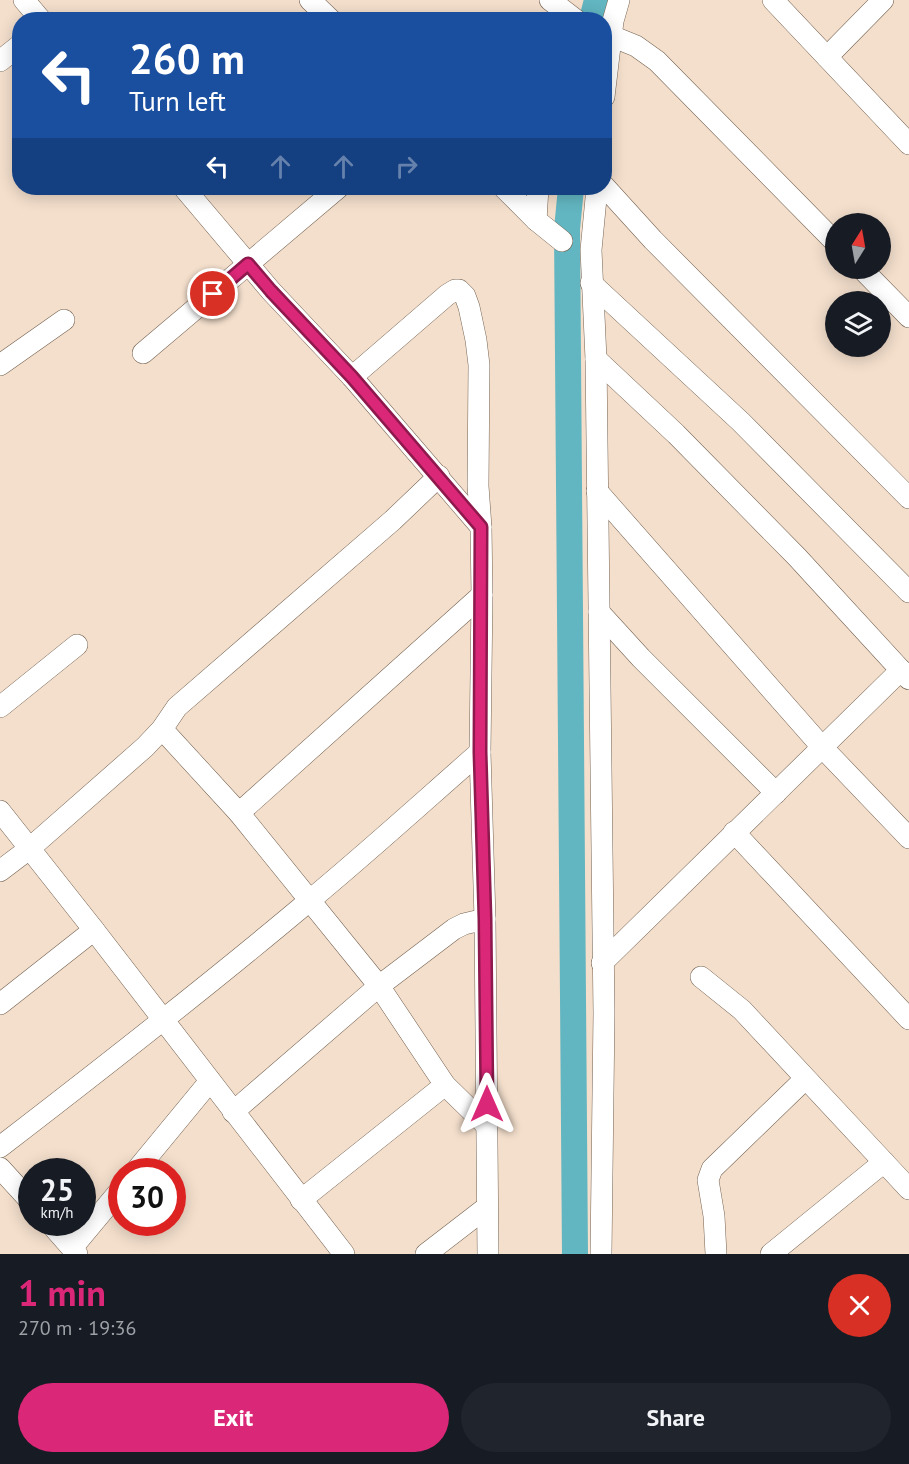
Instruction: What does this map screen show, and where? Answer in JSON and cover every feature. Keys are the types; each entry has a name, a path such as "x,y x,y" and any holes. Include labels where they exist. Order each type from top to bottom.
{"street":[{"path":"24,0 34,12"},
{"path":"310,0 323,12"},
{"path":"612,22 619,0"},
{"path":"773,0 909,144"},
{"path":"827,57 884,0"},
{"path":"612,36 636,46 657,61 825,232"},
{"path":"0,61 12,51"},
{"path":"190,195 271,291 352,377 481,527"},
{"path":"143,353 330,195"},
{"path":"511,195 562,242"},
{"path":"536,220 538,195"},
{"path":"596,195 588,250 596,359 604,1013 601,1254"},
{"path":"612,195 653,240 909,498"},
{"path":"872,279 909,317"},
{"path":"591,283 741,422 909,592"},
{"path":"352,377 447,295 459,290 465,296 476,340 478,365 478,486 482,595 480,752 485,919 488,1254"},
{"path":"0,365 64,320"},
{"path":"596,359 676,434 797,557 905,674 822,747 602,963"},
{"path":"0,871 29,849 162,729 177,707 393,520 439,476"},
{"path":"597,491 822,747 909,838"},
{"path":"239,813 482,595"},
{"path":"599,612 641,658 776,793"},
{"path":"0,707 77,645"},
{"path":"162,729 239,813 379,986 445,1085 487,1126"},
{"path":"0,1147 163,1021 310,901 480,752"},
{"path":"0,812 344,1254"},
{"path":"734,832 909,1019"},
{"path":"233,1112 379,986 454,929 485,919"},
{"path":"0,1004 94,930"},
{"path":"701,976 742,1010 909,1189"},
{"path":"716,1254 714,1216 708,1180 711,1169 805,1078"},
{"path":"147,1158 210,1081"},
{"path":"301,1200 445,1085"},
{"path":"771,1254 884,1162"},
{"path":"0,1168 18,1188"},
{"path":"61,1236 74,1251 108,1206"},
{"path":"426,1254 487,1207"}],"waterway":[{"path":"594,12 597,0"},
{"path":"570,195 567,229 575,1254"}],"route":[{"path":"213,294 248,264 352,377 481,527 480,752 487,1104"}]}
